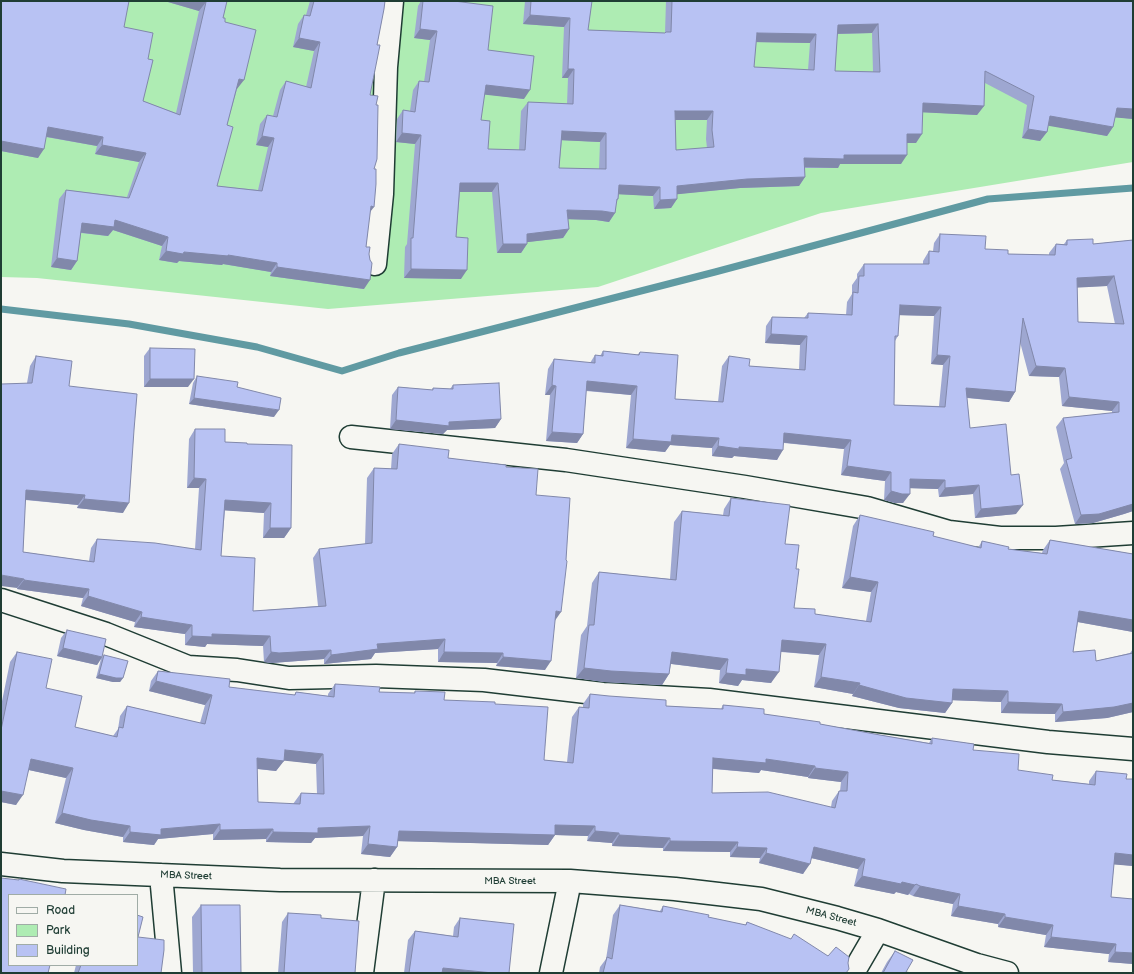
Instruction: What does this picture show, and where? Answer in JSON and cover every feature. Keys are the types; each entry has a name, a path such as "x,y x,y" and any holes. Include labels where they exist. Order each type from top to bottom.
{"street":[{"path":"375,264 382,194 386,67 392,1"},
{"path":"351,437 566,460 745,486 867,508 950,532 1000,538 1056,538 1133,533"},
{"path":"1,600 106,634 188,667 237,670 288,678 376,676 484,680 603,694 709,700 1048,742 1133,749"},
{"name":"MBA Street","path":"1,864 63,871 280,880 570,882 675,889 761,899 837,918 878,930 977,965 1007,973"},
{"path":"161,875 170,973"},
{"path":"362,973 374,880"},
{"path":"551,973 570,882"},
{"path":"853,973 878,930"}],"green space":[{"path":"107,1 1133,1 1133,162 821,213 598,287 328,309 37,278 1,277 1,31"}],"building":[{"path":"1,1 129,1 124,27 153,33 148,59 153,60 143,101 180,115 206,2 202,1 227,1 223,18 225,18 225,22 256,30 244,80 239,79 227,125 233,127 217,186 262,191 274,138 262,136 267,115 277,117 286,81 311,88 320,42 299,38 304,15 310,16 314,1 385,1 377,45 380,45 370,95 378,96 376,105 378,105 377,159 374,169 376,169 376,184 374,207 371,206 366,247 370,247 369,254 372,263 370,280 277,267 277,263 228,255 184,252 183,254 166,251 168,237 115,220 114,227 82,223 77,261 57,258 66,190 129,198 146,153 102,145 103,137 48,127 44,149 1,141"},
{"path":"423,1 454,1 493,6 488,50 534,56 530,90 486,85 481,120 490,121 488,149 525,150 528,102 573,104 574,69 568,69 570,18 530,15 531,1 592,1 588,30 665,33 671,32 672,1 1133,1 1133,109 1117,108 1113,127 1050,116 1047,132 1028,129 1034,96 985,71 984,106 923,103 922,134 907,134 907,155 844,155 844,159 804,158 805,177 747,179 677,186 677,199 660,200 660,187 619,185 615,213 567,210 569,229 527,234 527,244 503,244 498,183 460,183 456,237 468,238 467,270 411,269 411,238 413,238 421,135 402,133 403,110 415,112 419,81 429,82 437,31 420,29","holes":["878,24 880,72 835,71 838,25","757,33 816,34 814,70 754,67","675,111 713,111 712,130 714,147 676,150","562,131 606,133 606,169 559,168"]},
{"path":"940,234 986,236 985,249 1008,250 1008,254 1055,255 1056,244 1067,245 1067,240 1093,239 1093,244 1133,240 1133,504 1099,514 1081,515 1066,460 1072,458 1063,418 1119,412 1119,402 1069,397 1065,368 1036,366 1023,318 1015,392 966,388 970,428 1006,424 1011,475 1019,474 1023,505 981,509 979,485 945,488 945,480 910,479 910,494 902,494 891,491 891,472 847,466 851,440 784,433 783,450 739,447 739,449 718,446 719,438 672,435 671,442 633,439 637,386 587,381 583,434 552,432 556,386 552,385 554,359 595,363 595,355 603,356 603,351 639,355 640,352 678,355 675,399 723,402 729,356 750,359 749,366 805,370 807,336 771,334 772,317 808,318 808,313 852,315 853,292 858,293 859,276 864,276 864,264 929,264 929,251 939,252","holes":["1114,276 1124,324 1078,322 1077,278","900,305 941,307 937,355 950,356 945,407 894,405 895,336 898,336"]},
{"path":"150,348 195,349 194,379 150,379"},
{"path":"36,356 72,361 69,386 137,394 129,503 84,499 85,495 26,490 23,552 94,562 97,539 155,543 201,550 206,479 194,478 195,429 225,429 225,442 292,445 291,528 270,528 271,503 225,500 221,556 255,558 253,611 326,606 319,549 372,543 374,468 397,469 399,444 449,450 448,458 506,465 506,467 538,469 536,495 570,498 567,561 561,612 556,611 551,661 503,657 503,653 444,652 445,639 377,644 378,649 331,655 331,650 279,653 271,652 270,636 212,634 212,637 192,636 192,625 141,617 142,612 88,596 89,589 24,580 1,575 1,384 32,383"},
{"path":"197,376 238,382 237,387 281,398 279,410 194,398"},
{"path":"499,383 501,419 449,422 449,426 396,420 398,387 433,390 433,388 453,389 453,385"},
{"path":"731,498 790,505 785,544 799,545 796,569 799,569 794,608 815,609 815,614 871,622 878,582 850,577 860,515 934,532 933,536 981,548 982,541 1009,547 1008,549 1047,554 1050,540 1133,554 1133,620 1079,611 1073,652 1095,650 1096,661 1133,653 1133,703 1114,707 1063,712 1062,704 1008,702 1008,691 953,689 952,703 906,698 859,685 860,683 821,677 826,644 782,640 779,672 746,669 746,675 726,673 728,659 672,652 669,674 584,668 589,625 594,625 599,572 676,580 682,511 729,516"},
{"path":"67,630 106,639 102,657 63,648"},
{"path":"17,652 52,659 46,688 82,696 75,727 117,737 119,727 123,728 127,706 205,724 212,695 156,681 158,671 230,679 229,687 295,695 296,692 334,697 335,684 380,687 379,692 445,692 444,700 495,702 495,704 548,707 544,760 573,763 579,707 589,708 590,694 666,700 666,706 723,709 723,705 764,709 764,714 820,722 820,724 932,744 932,738 974,744 973,750 1019,754 1018,770 1053,775 1052,780 1095,785 1096,771 1127,774 1126,779 1133,779 1133,855 1115,853 1111,897 1133,899 1133,953 1115,952 1116,944 1051,937 1053,925 1005,917 1005,914 958,906 960,894 916,884 902,882 901,884 862,876 865,859 814,847 810,864 766,853 767,848 737,847 738,842 670,841 670,838 619,835 619,833 595,831 595,826 555,825 555,835 399,831 397,847 368,844 370,826 318,828 318,833 273,832 273,829 220,830 220,824 161,829 161,835 130,832 130,826 91,820 62,813 73,768 31,759 23,795 1,791 1,730","holes":["285,750 323,754 324,794 301,793 300,804 258,802 257,758 284,761","713,758 766,763 766,759 815,766 815,768 848,772 847,791 839,791 835,808 768,792 712,793"]},
{"path":"104,655 128,661 123,678 99,674"},
{"path":"1,878 19,879 66,889 65,894 8,894 8,966 50,966 48,973 1,973"},
{"path":"201,905 240,905 241,973 202,973"},
{"path":"620,905 662,912 663,906 709,915 708,917 746,925 747,922 791,939 794,934 828,956 836,947 849,957 849,969 846,973 603,973 607,957 612,959"},
{"path":"288,913 321,915 321,918 359,921 355,973 284,973"},
{"path":"138,915 143,917 138,937"},
{"path":"460,918 514,924 509,973 493,973 443,968 442,973 409,973 415,931 458,937"},
{"path":"138,937 164,940 161,973 78,973 81,966 138,966"},
{"path":"895,951 913,960 906,972 912,973 883,973"}],"waterway":[{"path":"1,309 129,324 257,347 342,371 399,353 715,272 988,199 1133,188"}]}
